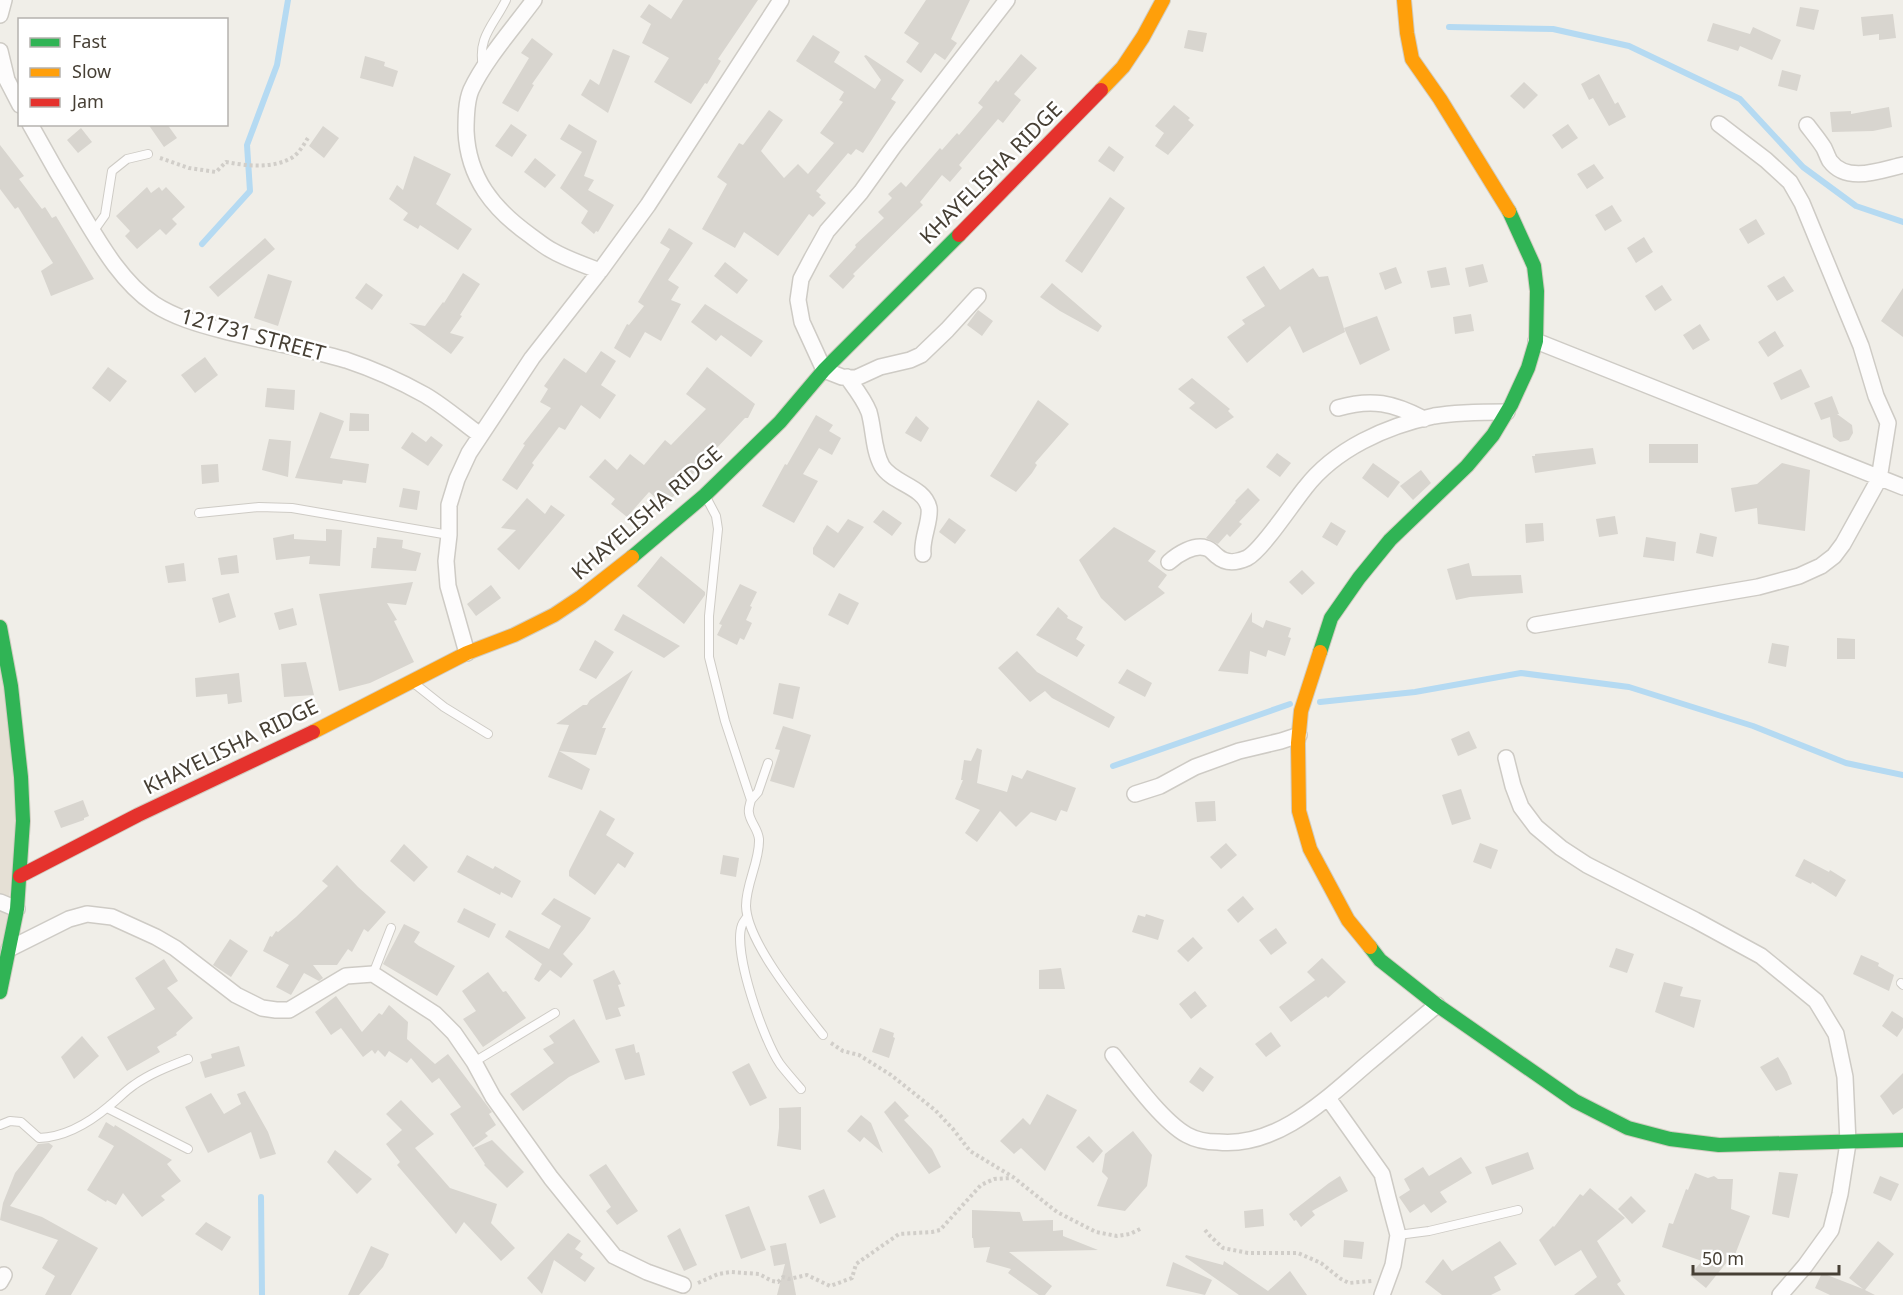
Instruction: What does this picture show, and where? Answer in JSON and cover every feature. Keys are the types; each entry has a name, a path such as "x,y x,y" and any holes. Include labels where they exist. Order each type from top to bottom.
{"street":[{"path":"0,15 4,0"},
{"path":"534,0 483,70 470,92 466,116 470,161 477,179 490,199 510,221 553,252 600,271"},
{"path":"466,653 448,586 446,561 449,505 457,479 469,453 532,358 648,205 781,0"},
{"path":"978,296 921,355 880,367 856,378 824,370 802,322 798,300 801,279 827,231 861,192 1007,0"},
{"name":"KHAYELISHA RIDGE","path":"20,876 149,810 327,725 466,653 514,635 554,615 581,597 624,564 705,495 780,422 824,370 892,304 1123,68 1163,0"},
{"path":"1404,0 1407,33 1413,59 1508,210 1534,266 1537,291 1536,341 1528,368 1507,412 1492,435 1467,466 1390,540 1331,618 1301,711 1297,774 1299,811 1310,849 1348,920 1380,960 1437,1005 1575,1101 1628,1128 1670,1139 1719,1145 1903,1140"},
{"path":"0,51 7,80 18,101"},
{"path":"1535,625 1758,587 1799,576 1821,566 1834,556 1879,479 1888,423 1876,396 1861,346 1802,203 1790,182 1766,160 1719,124"},
{"path":"1807,125 1831,162 1842,171 1854,174 1866,173 1903,165"},
{"name":"121731 STREET","path":"31,126 56,173 117,268 136,289 153,303 200,324 376,370 426,396 480,435"},
{"path":"1536,341 1903,488"},
{"path":"847,377 869,412 882,465 888,473 916,491 924,499 929,509 922,547 923,554"},
{"path":"1338,408 1367,402 1383,403 1424,419"},
{"path":"1169,562 1188,550 1203,547 1208,548 1218,558 1227,562 1237,562 1249,557 1263,543 1306,486 1323,469 1373,436 1404,423 1424,419 1466,412 1507,412"},
{"path":"0,627 11,686 21,777 22,821 17,909 0,992"},
{"path":"1135,795 1160,786 1195,767 1239,751 1299,735"},
{"path":"1506,758 1521,807 1536,827 1561,848 1587,865 1761,956 1816,1001 1836,1034 1845,1077 1848,1143 1840,1194 1831,1230 1780,1295"},
{"path":"0,902 17,909"},
{"path":"9,950 69,918 87,914 112,917 175,948 236,995 262,1008 276,1010 289,1010 345,976 373,974 435,1014 454,1033 474,1062 493,1097 545,1169 614,1256 647,1272 683,1285"},
{"path":"1113,1055 1163,1115 1187,1135 1207,1141 1246,1142 1288,1125 1328,1098 1437,1005"},
{"path":"1328,1098 1382,1174 1398,1235 1393,1265 1384,1290"}],"lane":[{"path":"483,70 480,54 482,44 506,0"},
{"path":"93,232 105,215 112,171 127,159 148,154"},
{"path":"705,495 716,516 718,529 709,616 710,657 725,721 751,800"},
{"path":"199,513 259,507 292,508 449,535"},
{"path":"412,681 444,707 488,734"},
{"path":"768,763 748,812 759,837 746,898 747,917 757,942 823,1035"},
{"path":"747,917 741,927 742,953 752,999 763,1032 779,1063 801,1089"},
{"path":"373,974 391,928"},
{"path":"474,1062 555,1013"},
{"path":"0,1125 10,1121 21,1122 39,1138 70,1132 107,1108 133,1086 155,1073 188,1059"},
{"path":"107,1108 188,1149"},
{"path":"1398,1235 1472,1222 1518,1210"}],"path":[{"path":"148,154 189,168 216,172 226,162 247,167 279,163 293,158 308,138"},
{"path":"823,1035 834,1047 859,1055 901,1082 935,1110 970,1151 1013,1178 1057,1212 1096,1232 1117,1236 1130,1234 1142,1228"},
{"path":"683,1285 696,1284 718,1274 731,1272 759,1274 778,1282 783,1277 807,1275 834,1286 852,1278 856,1263 899,1234 940,1230 981,1185 994,1179 1013,1178"},
{"path":"1205,1230 1223,1248 1248,1253 1298,1253 1321,1263 1341,1280 1349,1283 1373,1281 1384,1290"}],"shaded area":[{"path":"0,626 21,775 0,994"}],"building":[{"path":"683,0 758,0 718,59 721,61 707,84 705,83 691,104 654,82 669,58 642,43 651,24 640,17 649,4 671,19"},
{"path":"926,0 970,0 951,39 957,43 945,60 935,53 921,73 906,62 919,43 904,33"},
{"path":"1800,7 1819,10 1814,30 1796,26"},
{"path":"1893,14 1896,38 1879,40 1879,34 1863,36 1861,17"},
{"path":"1713,23 1750,34 1753,27 1781,40 1772,60 1740,46 1738,51 1707,41"},
{"path":"1188,30 1207,33 1203,52 1184,48"},
{"path":"813,35 840,52 834,62 875,89 881,80 864,56 866,55 904,80 891,99 896,102 863,153 856,149 851,155 848,153 816,191 826,203 813,217 809,214 778,256 744,232 735,248 702,229 727,184 717,177 739,143 743,145 769,110 783,120 761,151 784,178 798,164 808,174 834,143 820,133 843,102 839,100 844,92 796,61"},
{"path":"532,38 553,54 532,84 534,85 518,112 502,103 529,58 521,53"},
{"path":"613,49 630,56 608,113 581,95 590,79 599,85"},
{"path":"1021,54 1037,68 1014,94 1021,100 1003,123 998,119 959,165 962,168 950,182 942,175 920,202 923,205 853,274 855,276 843,289 829,276 856,247 855,245 884,218 878,212 892,198 888,194 901,182 906,187 940,148 942,150 957,133 959,135 983,107 978,103"},
{"path":"365,56 385,62 384,66 398,71 393,87 360,78"},
{"path":"1782,70 1801,75 1797,91 1778,86"},
{"path":"1599,74 1615,104 1618,102 1626,117 1609,126 1593,98 1589,100 1581,84"},
{"path":"1524,82 1538,95 1524,109 1510,96"},
{"path":"1174,105 1190,118 1188,120 1194,125 1168,155 1155,146 1164,133 1155,126"},
{"path":"1889,107 1892,127 1873,131 1832,132 1830,112 1851,111 1851,114"},
{"path":"511,124 527,135 512,157 495,146"},
{"path":"569,124 597,141 584,176 594,180 588,190 614,205 598,232 594,234 581,223 588,211 560,188 582,152 560,139"},
{"path":"1568,124 1578,138 1562,149 1552,135"},
{"path":"149,126 168,126 177,138 164,147"},
{"path":"323,126 339,138 324,158 309,146"},
{"path":"81,128 92,142 78,153 67,140"},
{"path":"0,145 24,176 19,179 42,209 45,207 52,218 56,216 94,279 51,296 41,271 53,263 18,207 15,209 0,189"},
{"path":"1109,146 1124,157 1114,172 1098,161"},
{"path":"414,156 451,174 436,204 472,229 458,250 420,225 418,229 403,220 408,213 389,199 397,185 403,190"},
{"path":"535,158 556,175 545,188 524,172"},
{"path":"1594,164 1604,178 1587,189 1577,174"},
{"path":"147,187 151,193 159,187 162,191 166,187 185,207 172,219 177,224 166,235 160,229 137,249 125,236 130,231 116,216"},
{"path":"1110,197 1125,208 1082,273 1065,261"},
{"path":"1612,205 1622,221 1605,231 1595,215"},
{"path":"1756,219 1765,234 1748,244 1739,229"},
{"path":"669,228 693,243 668,280 679,287 671,300 681,304 661,341 645,332 630,358 614,348 627,324 629,325 644,306 638,302 670,249 660,243"},
{"path":"1644,237 1653,252 1636,263 1627,248"},
{"path":"265,238 275,249 218,297 209,287"},
{"path":"725,262 748,280 737,294 714,276"},
{"path":"1483,264 1488,282 1469,287 1465,268"},
{"path":"1264,266 1280,290 1313,268 1319,277 1328,276 1345,332 1303,353 1290,326 1247,363 1227,337 1245,324 1242,320 1265,306 1246,277"},
{"path":"1396,267 1402,283 1385,290 1379,273"},
{"path":"1446,267 1450,285 1431,288 1427,271"},
{"path":"463,273 480,284 450,333 464,337 451,354 409,323 425,326 444,303"},
{"path":"268,274 292,281 278,326 254,318"},
{"path":"1784,276 1794,291 1777,301 1767,286"},
{"path":"366,283 383,295 372,310 355,298"},
{"path":"1052,283 1102,326 1098,332 1040,297"},
{"path":"1662,285 1672,300 1655,311 1645,296"},
{"path":"1903,288 1903,337 1881,321"},
{"path":"705,304 763,341 751,357 721,335 716,341 691,322"},
{"path":"978,310 993,321 982,336 967,325"},
{"path":"1471,314 1474,331 1455,334 1453,317"},
{"path":"1377,316 1390,350 1360,365 1344,328"},
{"path":"1700,324 1710,340 1693,350 1683,335"},
{"path":"1775,331 1784,346 1768,357 1758,342"},
{"path":"601,351 616,361 601,385 616,395 600,419 581,405 565,430 559,427 532,463 534,465 517,490 502,480 525,445 523,444 551,408 540,402 548,389 544,386 564,358 586,373"},
{"path":"205,357 218,375 195,393 181,375"},
{"path":"108,367 127,381 110,402 92,388"},
{"path":"707,367 755,404 748,418 745,418 665,506 649,492 627,517 611,504 615,499 589,477 605,459 617,470 630,454 644,465 665,440 671,445 706,409 686,394"},
{"path":"1801,369 1810,387 1781,400 1773,383"},
{"path":"1192,378 1230,409 1228,411 1234,417 1216,429 1189,408 1195,403 1178,389"},
{"path":"267,388 295,390 294,410 265,407"},
{"path":"1832,396 1839,414 1837,414 1852,425 1853,433 1849,440 1840,442 1833,437 1830,417 1821,420 1814,403"},
{"path":"1038,400 1069,424 1035,463 1037,465 1032,473 1016,492 990,476"},
{"path":"320,412 344,421 330,458 369,464 366,483 343,480 342,484 295,478"},
{"path":"350,413 369,414 369,431 349,431"},
{"path":"816,415 833,425 829,431 841,438 832,455 819,448 803,474 818,481 794,523 762,506"},
{"path":"916,416 929,428 921,442 905,433"},
{"path":"412,432 426,442 431,436 443,445 428,466 401,448"},
{"path":"269,439 291,441 288,477 262,470"},
{"path":"1649,444 1698,444 1698,463 1649,463"},
{"path":"1593,448 1596,464 1535,473 1532,456 1535,454"},
{"path":"1277,453 1291,463 1280,477 1266,467"},
{"path":"1373,463 1400,482 1388,498 1362,478"},
{"path":"1782,463 1810,470 1805,531 1758,524 1757,508 1735,512 1731,488 1757,484"},
{"path":"218,464 219,482 202,484 201,465"},
{"path":"1421,470 1431,483 1413,500 1400,486"},
{"path":"403,488 420,491 417,510 399,507"},
{"path":"1248,488 1260,500 1239,522 1242,524 1230,537 1227,534 1218,544 1206,538 1235,501"},
{"path":"527,498 545,514 551,505 565,515 519,570 497,549 516,530 501,528"},
{"path":"883,510 902,523 892,536 873,522"},
{"path":"1615,516 1618,534 1599,537 1596,519"},
{"path":"949,518 966,530 955,544 939,532"},
{"path":"848,519 864,527 834,568 813,554 813,548 827,525 838,533"},
{"path":"1331,522 1346,531 1337,546 1322,537"},
{"path":"1543,523 1544,541 1526,543 1525,524"},
{"path":"1114,527 1156,551 1148,561 1167,575 1158,587 1165,593 1125,621 1101,598 1079,560"},
{"path":"326,529 342,530 340,566 309,564 310,556 276,560 273,538 294,534 294,539 326,541"},
{"path":"1700,533 1717,537 1713,557 1696,553"},
{"path":"377,537 403,540 402,548 421,553 416,571 371,568 373,548 376,548"},
{"path":"1646,537 1676,542 1674,561 1643,557"},
{"path":"237,555 239,573 221,575 218,558"},
{"path":"661,556 705,592 684,624 637,586"},
{"path":"184,563 186,581 168,583 165,566"},
{"path":"1469,563 1472,576 1521,575 1523,593 1456,600 1447,569"},
{"path":"1302,570 1315,583 1302,595 1289,582"},
{"path":"413,582 406,605 387,603 397,620 394,621 414,662 370,683 339,691 319,594"},
{"path":"740,584 757,592 746,620 752,623 744,640 740,638 737,645 717,635 722,625 719,624"},
{"path":"491,585 501,598 476,616 467,604"},
{"path":"229,593 236,617 219,623 212,598"},
{"path":"839,593 859,603 848,625 828,615"},
{"path":"1058,607 1068,616 1067,618 1083,627 1076,639 1085,645 1077,657 1036,635"},
{"path":"293,608 297,625 279,630 274,613"},
{"path":"1252,612 1252,622 1263,628 1266,620 1291,628 1288,637 1291,638 1285,656 1268,650 1266,657 1250,651 1248,674 1218,671"},
{"path":"623,614 680,646 664,658 614,630"},
{"path":"1837,638 1855,639 1855,659 1837,659"},
{"path":"595,640 614,652 596,679 579,670"},
{"path":"1772,643 1789,646 1786,667 1768,663"},
{"path":"1017,651 1037,672 1115,717 1109,728 1052,698 1045,691 1030,702 998,668"},
{"path":"306,662 314,695 284,697 281,664"},
{"path":"1127,669 1152,683 1145,697 1118,683"},
{"path":"633,670 602,728 606,728 596,755 559,751 590,769 582,790 548,777 569,725 556,724 583,705 587,705 590,700"},
{"path":"239,673 242,702 228,704 227,694 196,697 195,678"},
{"path":"779,683 800,687 793,719 773,714"},
{"path":"783,726 811,735 794,788 770,781 780,750 775,749"},
{"path":"1469,731 1477,748 1458,756 1451,739"},
{"path":"977,748 982,750 977,783 1007,792 1012,775 1022,779 1027,770 1076,788 1067,812 1061,810 1056,821 1031,812 1016,827 1000,811 977,842 965,833 980,810 955,799 963,780 961,780 964,760 971,761"},
{"path":"1461,789 1471,819 1452,825 1442,795"},
{"path":"83,800 89,816 61,828 54,811"},
{"path":"1215,801 1216,821 1197,822 1195,802"},
{"path":"600,810 615,819 606,835 634,853 625,868 618,863 595,895 569,876 569,871"},
{"path":"1226,843 1237,855 1221,869 1210,857"},
{"path":"1480,843 1498,850 1491,869 1473,862"},
{"path":"404,844 428,867 414,882 390,861"},
{"path":"467,855 493,869 495,866 521,881 512,898 501,892 500,895 457,872"},
{"path":"723,855 739,858 736,877 720,874"},
{"path":"1804,859 1846,880 1836,897 1812,882 1811,884 1795,876"},
{"path":"337,865 386,912 368,932 364,929 352,952 348,949 337,965 313,965 323,978 319,981 304,973 291,995 276,987 289,965 263,951 270,936 272,937 276,931 278,932 296,917 328,886 322,881"},
{"path":"1243,896 1254,909 1238,923 1227,910"},
{"path":"554,898 591,918 563,954 573,964 561,978 550,970 539,982 534,979 542,964 505,937 509,930 549,949 561,926 541,914"},
{"path":"464,908 496,924 489,938 457,922"},
{"path":"1146,914 1164,920 1158,940 1132,932 1138,915 1145,917"},
{"path":"404,924 420,932 414,942 455,966 437,996 383,964"},
{"path":"1276,928 1287,943 1271,955 1259,940"},
{"path":"1193,937 1203,948 1188,962 1177,951"},
{"path":"230,939 248,951 231,977 213,965"},
{"path":"1616,948 1634,954 1627,973 1609,967"},
{"path":"1861,955 1879,963 1878,966 1894,975 1889,991 1853,974"},
{"path":"1322,958 1346,982 1328,998 1326,996 1291,1022 1279,1007 1315,980 1307,972"},
{"path":"164,959 178,981 167,988 193,1018 176,1033 177,1035 157,1047 160,1052 127,1071 107,1037 155,1009 135,978"},
{"path":"1061,968 1065,989 1039,989 1039,970"},
{"path":"614,970 621,984 618,985 625,1006 618,1008 621,1016 606,1020 593,980"},
{"path":"488,972 526,1018 483,1047 463,1019 476,1011 462,991"},
{"path":"1664,982 1683,987 1680,996 1701,1000 1694,1028 1655,1012"},
{"path":"1195,991 1207,1006 1191,1019 1179,1004"},
{"path":"336,996 362,1032 379,1013 382,1015 389,1005 408,1022 407,1039 435,1064 448,1054 492,1112 489,1114 496,1125 485,1133 488,1136 473,1147 450,1114 461,1107 439,1078 432,1083 411,1058 407,1063 389,1051 385,1057 378,1050 375,1054 372,1050 363,1057 341,1028 331,1035 315,1012"},
{"path":"1892,1011 1903,1018 1903,1028 1897,1037 1882,1026"},
{"path":"574,1019 600,1062 569,1077 523,1111 510,1094 554,1063 543,1049 554,1043 549,1036"},
{"path":"880,1028 894,1033 895,1038 889,1058 872,1052"},
{"path":"1271,1032 1281,1046 1266,1057 1255,1044"},
{"path":"82,1036 99,1056 74,1079 61,1057"},
{"path":"634,1044 636,1053 639,1052 645,1075 625,1080 615,1049"},
{"path":"239,1046 245,1066 205,1078 200,1062 212,1058 211,1054"},
{"path":"1778,1057 1792,1084 1776,1091 1760,1067"},
{"path":"749,1063 767,1098 750,1106 732,1072"},
{"path":"1200,1067 1214,1077 1203,1092 1189,1082"},
{"path":"1903,1073 1903,1108 1893,1115 1880,1096"},
{"path":"245,1091 268,1132 276,1154 260,1159 251,1132 208,1153 185,1107 211,1093 224,1114 241,1104 237,1094"},
{"path":"1047,1094 1077,1110 1045,1171 1021,1148 1014,1154 1000,1141 1023,1118 1030,1125"},
{"path":"401,1100 434,1134 415,1148 450,1188 497,1204 491,1223 515,1248 501,1261 464,1222 456,1234 397,1165 400,1162 386,1144 402,1130 386,1114"},
{"path":"895,1101 909,1116 904,1120 932,1149 941,1167 929,1174 884,1112"},
{"path":"801,1107 801,1150 777,1146 779,1108"},
{"path":"861,1115 871,1123 883,1153 864,1137 860,1142 847,1131"},
{"path":"106,1122 114,1127 115,1125 172,1160 167,1164 181,1181 161,1196 165,1200 142,1217 123,1193 116,1205 107,1200 106,1202 87,1190 114,1146 98,1137"},
{"path":"1133,1131 1152,1155 1147,1186 1125,1211 1097,1206 1108,1178 1102,1172 1105,1154"},
{"path":"1089,1136 1103,1151 1093,1163 1076,1147"},
{"path":"492,1140 524,1172 507,1188 484,1165 474,1148"},
{"path":"49,1143 53,1146 10,1206 42,1217 98,1248 71,1295 45,1295 55,1276 42,1268 58,1240 0,1220 3,1203 15,1173 38,1144"},
{"path":"335,1150 372,1179 357,1194 327,1162"},
{"path":"1528,1152 1534,1169 1492,1185 1485,1167"},
{"path":"1461,1157 1472,1173 1440,1192 1447,1202 1431,1213 1424,1204 1410,1213 1399,1197 1410,1190 1404,1179 1423,1167 1429,1176"},
{"path":"606,1164 638,1211 617,1225 606,1211 611,1207 589,1175"},
{"path":"1779,1172 1798,1174 1789,1218 1772,1214"},
{"path":"1695,1173 1708,1178 1714,1176 1718,1179 1733,1179 1731,1209 1750,1216 1731,1265 1727,1262 1706,1288 1690,1275 1702,1261 1662,1247 1669,1223 1673,1224 1686,1189 1688,1190"},
{"path":"1340,1176 1348,1191 1312,1211 1315,1215 1301,1227 1296,1220 1294,1221 1289,1214"},
{"path":"1880,1176 1899,1184 1891,1201 1873,1193"},
{"path":"1590,1188 1625,1218 1597,1241 1621,1281 1617,1284 1625,1295 1574,1295 1597,1277 1581,1250 1555,1266 1539,1240 1554,1227 1580,1194 1583,1196"},
{"path":"824,1189 836,1217 820,1224 808,1196"},
{"path":"1631,1196 1646,1211 1632,1224 1618,1209"},
{"path":"749,1206 766,1250 741,1259 725,1215"},
{"path":"1263,1209 1264,1226 1245,1228 1244,1211"},
{"path":"972,1210 1020,1212 1023,1221 1053,1220 1053,1231 1063,1230 1063,1236 1098,1250 1009,1252 1052,1286 1045,1295 1039,1295 1008,1273 1011,1269 986,1262 990,1247 974,1248"},
{"path":"206,1222 231,1237 222,1251 195,1234"},
{"path":"680,1228 697,1265 684,1271 667,1236"},
{"path":"568,1233 581,1241 575,1249 583,1254 580,1258 595,1268 585,1282 554,1260 542,1294 527,1278"},
{"path":"1344,1240 1364,1242 1362,1259 1343,1257"},
{"path":"1500,1241 1517,1264 1494,1277 1501,1290 1491,1295 1442,1295 1425,1282 1443,1259 1452,1271"},
{"path":"1878,1241 1894,1254 1865,1290 1875,1295 1830,1295 1815,1288 1822,1273 1863,1289 1849,1278"},
{"path":"786,1243 796,1295 777,1295 785,1264 774,1266 770,1246"},
{"path":"371,1246 389,1254 383,1267 359,1295 348,1295"},
{"path":"1186,1255 1223,1265 1224,1261 1268,1291 1290,1271 1307,1295 1239,1295 1185,1257"},
{"path":"1173,1262 1212,1280 1205,1295 1166,1286"}],"waterway":[{"path":"202,244 250,191 247,145 277,65 288,0"},
{"path":"1449,27 1553,29 1629,46 1740,99 1803,167 1856,206 1903,222"},
{"path":"1320,702 1415,692 1521,673 1629,687 1753,726 1846,763 1903,775"},
{"path":"1113,766 1290,704"},
{"path":"261,1197 262,1295"}],"traffic: fast":[{"path":"1320,652 1331,618 1359,578 1390,540 1467,466 1493,435 1511,405 1528,368 1536,341 1537,291 1534,266 1509,211"},
{"path":"632,557 705,495 780,422 824,370 959,235"},
{"path":"0,627 11,686 21,777 23,821 17,909 0,992"},
{"path":"1370,947 1380,960 1437,1005 1575,1101 1628,1128 1670,1139 1719,1145 1903,1140"}],"traffic: slow":[{"path":"1101,90 1123,67 1163,0"},
{"path":"1404,0 1412,59 1440,99 1509,211"},
{"path":"313,732 467,653 514,635 554,615 632,557"},
{"path":"1320,652 1301,711 1298,743 1299,811 1310,849 1348,920 1370,947"}],"traffic: jam":[{"path":"959,235 1101,90"},
{"path":"20,876 138,815 313,732"}]}
